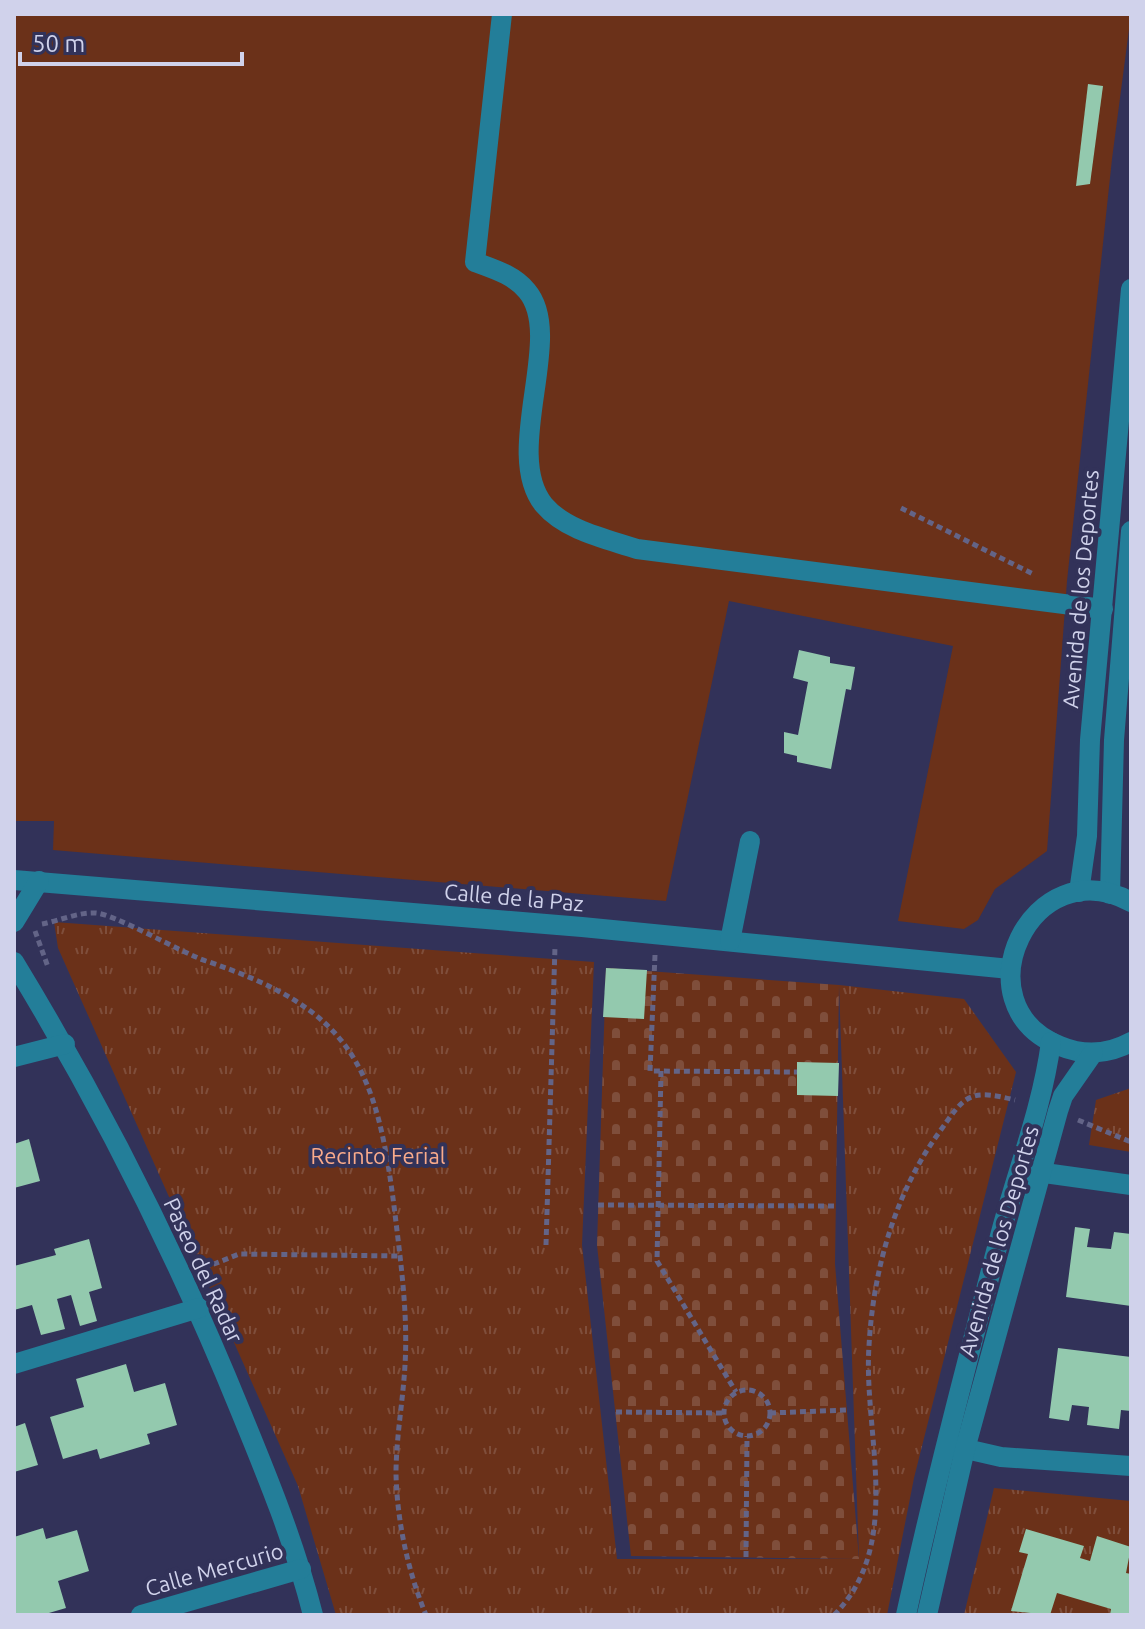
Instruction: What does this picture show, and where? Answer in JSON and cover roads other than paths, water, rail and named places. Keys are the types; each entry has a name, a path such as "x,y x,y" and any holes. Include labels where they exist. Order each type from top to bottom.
{"street":[{"path":"502,14 475,262 507,273 529,293 540,321 528,470 544,505 584,532 637,549 1103,609"},
{"name":"Avenida de los Deportes","path":"1079,892 1087,836 1090,740 1103,609 1121,513 1131,289"},
{"name":"Avenida de los Deportes","path":"1110,894 1122,793 1114,740 1131,531"},
{"path":"730,941 750,841"},
{"name":"Calle de la Paz","path":"14,880 555,925 1010,969"},
{"path":"14,922 39,881"},
{"path":"1131,902 1110,894 1079,892 1048,904 1027,922 1015,945 1010,969 1015,998 1027,1022 1051,1042 1093,1053 1131,1042"},
{"name":"Paseo del Radar","path":"14,962 65,1044 199,1308 289,1530 313,1615"},
{"name":"Avenida de los Deportes","path":"927,1615 965,1449 1041,1173 1049,1109 1051,1042"},
{"path":"14,1057 65,1044"},
{"name":"Avenida de los Deportes","path":"906,1615 945,1444 1018,1169 1049,1109 1063,1096 1093,1053"},
{"path":"1018,1169 1131,1185"},
{"path":"14,1364 199,1308"},
{"path":"945,1444 1029,1460 1131,1466"},
{"name":"Calle Mercurio","path":"141,1615 301,1569"}],"park label":[{"name":"Recinto Ferial","path":"378,1155"}]}
